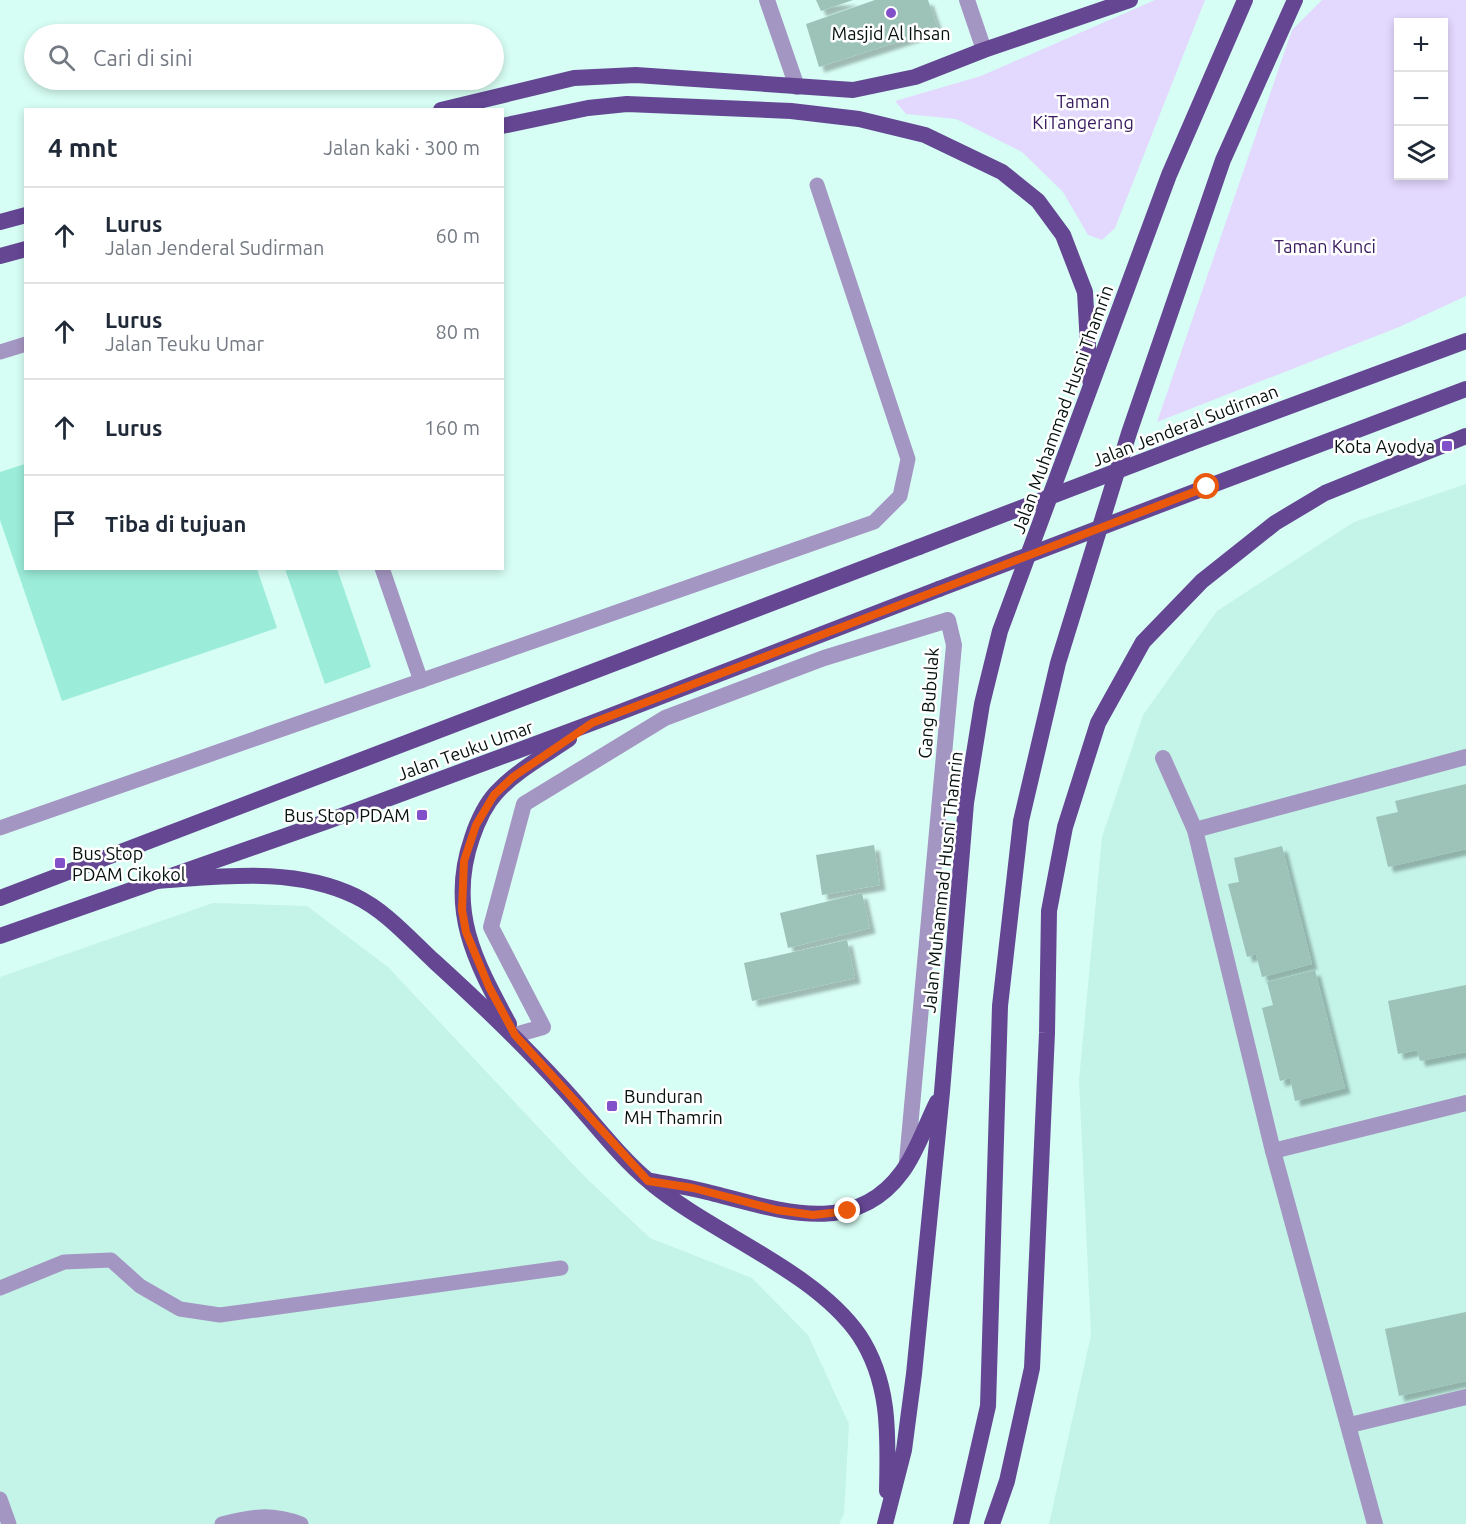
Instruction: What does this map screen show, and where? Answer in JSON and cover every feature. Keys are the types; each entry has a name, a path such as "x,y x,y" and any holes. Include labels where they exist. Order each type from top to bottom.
{"main road":[{"path":"450,108 582,78 636,75 853,90 915,77 984,50 1130,0"},
{"name":"Jalan Muhammad Husni Thamrin","path":"886,1523 904,1450 914,1374 942,1092 966,803 982,704 1000,631 1168,175 1245,0"},
{"path":"961,1524 988,1406 1000,1006 1021,821 1058,663 1129,432 1223,160 1295,0"},
{"path":"504,126 588,108 627,104 791,111 859,119 925,135 1002,172 1038,201 1063,235 1085,292 1090,387"},
{"path":"0,222 24,216"},
{"path":"0,256 24,250"},
{"name":"Jalan Jenderal Sudirman","path":"919,547 1190,443 1466,341"},
{"name":"Jalan Teuku Umar","path":"0,936 592,723 1466,389"},
{"path":"992,1524 1007,1481 1032,1368 1047,1033 1049,911 1065,827 1098,723 1143,642 1202,581 1275,523 1325,493 1466,436"},
{"name":"Jalan Teuku Umar","path":"0,898 919,547"},
{"path":"515,1035 489,987 466,932 462,910 464,861 476,825 494,795 513,777 592,723"},
{"path":"154,881 265,875 308,881 355,896 397,924 515,1035 648,1181 703,1221 809,1284 839,1311 860,1336 884,1393 888,1423 886,1523"},
{"path":"648,1181 693,1188 777,1210 813,1215 848,1211 878,1196 902,1172 942,1092"}],"street":[{"path":"767,0 797,87"},
{"path":"967,0 984,50"},
{"name":"Gang Bubulak","path":"515,1035 543,1027 491,927 524,804 665,718 824,658 948,620 954,645 907,1161"},
{"path":"1195,830 1466,757"},
{"path":"1163,758 1195,830 1273,1151 1350,1425 1375,1524"},
{"path":"1273,1151 1466,1103"},
{"path":"1350,1425 1466,1397"}],"lane":[{"path":"0,828 874,522 900,496 908,459 817,185"},
{"path":"0,352 24,345"},
{"path":"383,570 421,681"},
{"path":"0,1288 64,1262 111,1260 140,1286 180,1309 219,1315 561,1268"},
{"path":"0,1499 9,1524"},
{"path":"222,1524 249,1517 271,1515 302,1524"}],"shaded area":[{"path":"24,464 24,570 257,570 277,628 62,701 0,520 0,472"},
{"path":"1466,484 1466,1524 1049,1524 1091,1335 1079,1080 1102,837 1143,715 1217,611 1354,522"},
{"path":"285,570 337,570 371,667 325,684"},
{"path":"213,903 307,906 388,967 585,1177 650,1238 752,1278 808,1335 849,1424 844,1514 839,1524 0,1524 0,977"}],"green space":[{"name":"Taman KiTangerang","path":"1155,0 1205,0 1115,228 1102,240 1088,235 1063,192 1022,152 956,119 906,114 895,101 981,76"},
{"name":"Taman Kunci","path":"1322,0 1466,0 1466,296 1399,327 1157,422 1292,30"}],"building":[{"path":"816,0 853,0 821,11"},
{"path":"875,0 928,0 938,29 819,67 806,24"},
{"path":"1466,784 1466,849 1388,867 1376,817 1398,812 1395,801"},
{"path":"874,845 880,885 822,895 816,855"},
{"path":"1282,846 1312,964 1262,977 1256,954 1247,957 1228,884 1239,882 1234,858"},
{"path":"862,893 870,928 788,948 780,913"},
{"path":"847,940 855,978 752,1001 744,963"},
{"path":"1315,970 1345,1088 1295,1101 1290,1078 1280,1081 1262,1008 1273,1005 1267,982"},
{"path":"1466,985 1466,1052 1420,1061 1417,1050 1398,1054 1388,1001"},
{"path":"1466,1312 1466,1381 1399,1396 1385,1329"}],"place":[{"name":"Masjid Al Ihsan","path":"891,13"},
{"name":"Kota Ayodya","path":"1447,446"},
{"name":"Bus Stop PDAM","path":"422,815"},
{"name":"Bus Stop PDAM Cikokol","path":"60,863"},
{"name":"Bunduran MH Thamrin","path":"612,1106"}],"route":[{"path":"848,1211 813,1215 777,1210 693,1188 648,1181 515,1035 489,987 466,932 462,910 464,861 476,825 494,795 513,777 592,723 1207,487"}]}
